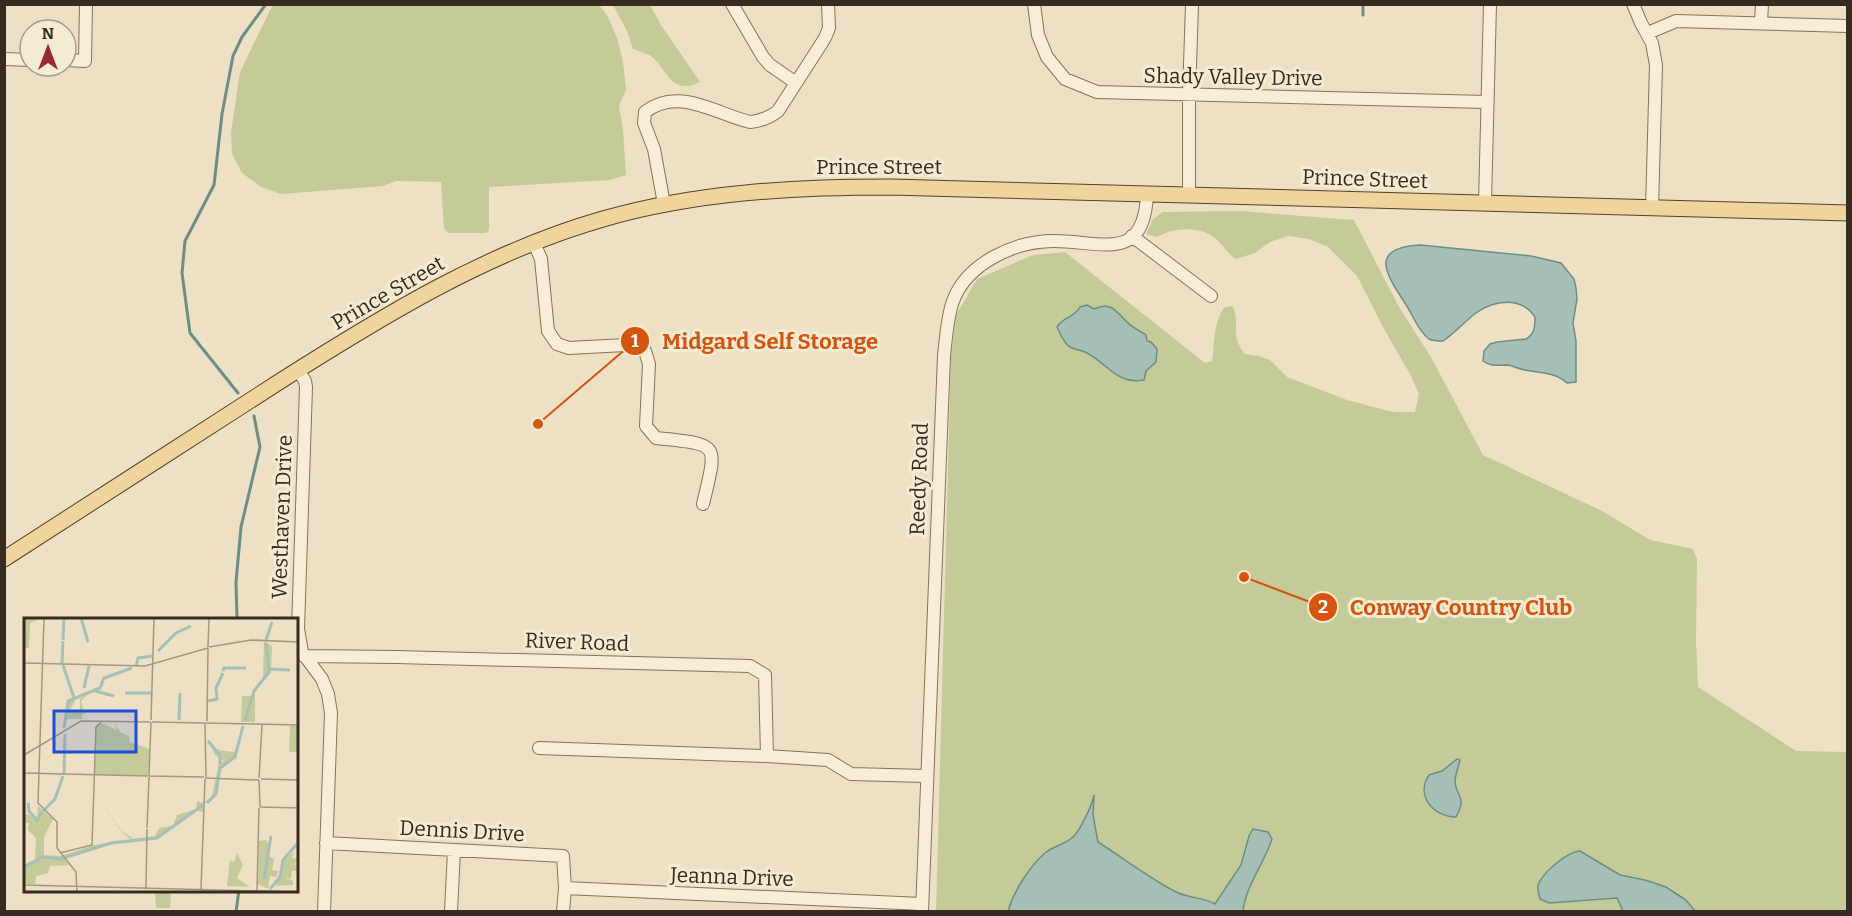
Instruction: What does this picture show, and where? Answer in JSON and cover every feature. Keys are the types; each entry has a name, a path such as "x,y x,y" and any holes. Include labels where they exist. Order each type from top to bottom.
{"main road":[{"name":"Prince Street","path":"4,559 298,370 426,293 494,259 534,243 603,219 664,204 758,192 858,187 1848,213"}],"street":[{"path":"78,61 85,61 86,4"},
{"path":"732,4 763,57 770,65 796,83"},
{"path":"664,204 654,149 644,123 645,112 666,102 687,101 739,120 760,122 778,111 825,38 828,28 828,4"},
{"name":"Shady Valley Drive","path":"1034,4 1038,35 1047,57 1065,80 1097,92 1486,102"},
{"path":"1189,194 1192,4"},
{"path":"1485,203 1490,4"},
{"path":"1633,4 1653,43 1656,65 1652,208"},
{"path":"1761,23 1762,4"},
{"path":"1648,33 1676,21 1848,26"},
{"path":"1147,193 1142,223 1132,236 1211,296"},
{"name":"Reedy Road","path":"922,908 944,356 953,302 961,286 972,274 995,257 1010,250 1045,242 1112,246 1132,236"},
{"path":"534,243 541,259 548,331 557,344 569,348 639,346 645,351 649,364 646,426 656,438 699,443 710,448 713,456 712,466 703,504"},
{"name":"Westhaven Drive","path":"298,370 306,387 298,629 304,656 321,679 330,703 324,912"},
{"name":"River Road","path":"304,656 750,666 765,675 767,756"},
{"path":"539,748 828,760 851,774 926,776"},
{"name":"Dennis Drive","path":"326,843 563,856 565,888"},
{"path":"451,912 454,850"},
{"path":"563,912 565,888"},
{"name":"Jeanna Drive","path":"565,888 922,908"}],"green space":[{"path":"273,4 599,5 607,15 617,38 623,62 626,90 619,106 626,175 610,180 489,187 489,229 485,233 448,233 444,228 441,182 396,181 383,186 281,194 261,187 242,173 232,154 231,133 240,72"},
{"path":"613,5 650,5 700,82 690,86 676,84 651,56 633,49 627,31"},
{"path":"1239,211 1354,220 1399,307 1431,357 1483,455 1604,512 1650,540 1693,549 1697,559 1698,687 1796,751 1847,752 1847,911 936,912 951,356 956,315 977,279 1033,255 1065,252 1205,363 1212,361 1218,319 1225,307 1232,306 1236,317 1237,340 1245,354 1270,360 1287,377 1347,400 1393,412 1415,412 1419,394 1410,374 1357,276 1328,247 1309,239 1288,236 1270,242 1255,253 1236,259 1215,238 1199,231 1177,230 1157,237 1146,234 1153,219 1163,212"},
{"path":"155,892 171,892 170,908 156,908"}],"water":[{"path":"1420,245 1531,256 1561,263 1574,279 1576,288 1577,299 1573,323 1576,341 1576,382 1567,383 1552,375 1507,365 1492,365 1483,361 1484,351 1490,344 1526,339 1533,332 1535,317 1529,310 1515,303 1499,303 1483,309 1443,341 1432,340 1425,336 1394,286 1386,267 1387,259 1392,252 1403,247"},
{"path":"1087,305 1094,309 1104,306 1112,308 1130,325 1146,335 1147,341 1157,349 1156,362 1146,371 1144,380 1135,381 1120,377 1085,352 1065,343 1057,327 1080,307"},
{"path":"1457,759 1460,760 1455,780 1461,804 1456,817 1434,809 1429,804 1424,790 1429,775 1442,771"},
{"path":"1094,795 1093,815 1098,842 1176,892 1215,904 1241,865 1253,829 1268,832 1272,839 1251,883 1243,911 1008,911 1018,888 1033,865 1045,853 1068,841 1077,832 1089,811"},
{"path":"1580,851 1620,875 1666,887 1686,900 1695,911 1623,911 1617,898 1549,903 1540,899 1538,885 1545,874 1562,859"}],"waterway":[{"path":"238,393 190,333 182,273 185,241 214,185 222,114 233,56 242,37 266,4"},
{"path":"1363,4 1363,15"},
{"path":"237,618 236,582 241,527 260,447 254,416"},
{"path":"236,912 239,892"}],"place":[{"name":"Midgard Self Storage","path":"538,424"},
{"name":"Conway Country Club","path":"1244,577"}]}
